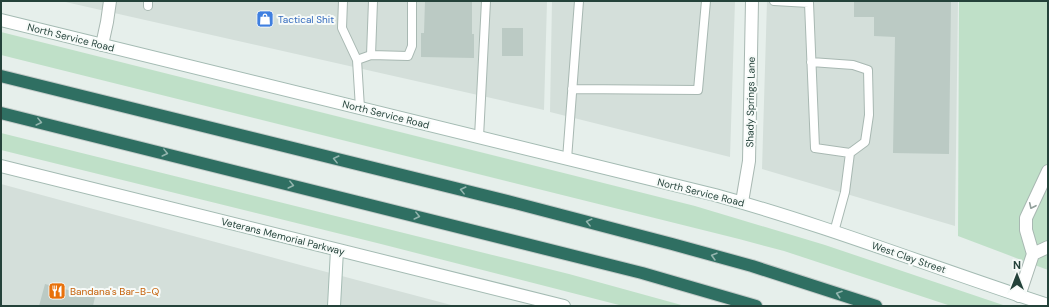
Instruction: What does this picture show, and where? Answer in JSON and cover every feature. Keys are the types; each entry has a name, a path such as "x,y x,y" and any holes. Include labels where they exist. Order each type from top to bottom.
{"highway":[{"path":"1,76 515,203 665,242 752,266 876,306"},
{"path":"1,112 642,273 756,306"}],"street":[{"path":"102,44 110,1"},
{"name":"Shady Springs Lane","path":"742,202 749,161 752,1"},
{"name":"North Service Road","path":"1,20 742,202 770,211"},
{"name":"Veterans Memorial Parkway","path":"1,166 564,306"},
{"path":"1019,296 1033,254 1026,230 1026,218 1048,171"},
{"name":"West Clay Street","path":"770,211 1048,305"},
{"path":"1033,254 1048,247"},
{"path":"334,306 336,250"}],"lane":[{"path":"343,1 342,28 357,60 360,108"},
{"path":"371,55 373,1"},
{"path":"357,60 371,55 408,56 412,46 412,1"},
{"path":"479,137 486,1"},
{"path":"567,159 579,1"},
{"path":"572,89 698,90 706,1"},
{"path":"774,1 809,2 815,148 850,154"},
{"path":"811,62 853,65 868,70 869,115 865,142 850,154 845,192 834,232"}],"shaded area":[{"path":"61,1 547,1 544,110"},
{"path":"552,1 735,1 730,157 550,112"},
{"path":"767,1 958,1 955,226 762,169"},
{"path":"1,184 304,266 455,306 1,306"}],"green space":[{"path":"959,1 1048,1 1048,270 958,236"},
{"path":"1,32 695,206 825,245 1006,306 951,306 784,251 739,239 1,55"},
{"path":"1,133 569,274 685,306 623,306 381,244 1,150"}],"building":[{"path":"425,1 472,1 474,58 421,57 421,33 424,33"},
{"path":"854,1 951,1 949,154 893,153 895,37 874,36 874,17 854,17"},
{"path":"502,28 523,28 523,56 502,56"},
{"name":"Bandana's Bar-B-Q","path":"45,284 95,297 93,306 39,306"}],"place":[{"name":"Tactical Shit","path":"265,19"},
{"name":"Bandana's Bar-B-Q","path":"57,291"}]}
